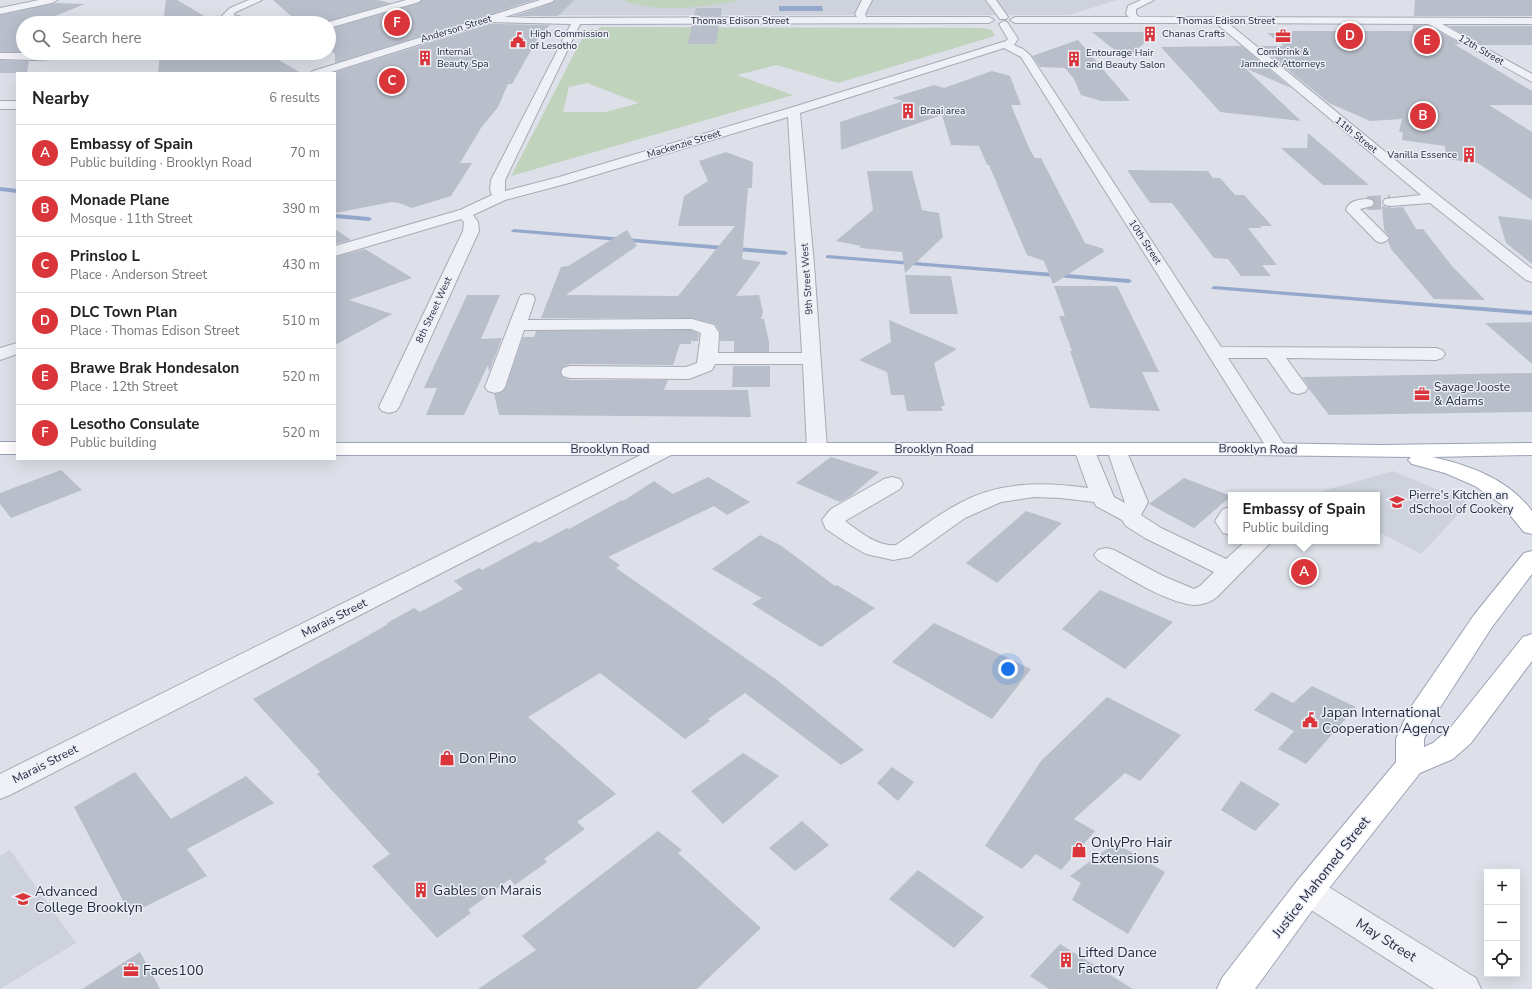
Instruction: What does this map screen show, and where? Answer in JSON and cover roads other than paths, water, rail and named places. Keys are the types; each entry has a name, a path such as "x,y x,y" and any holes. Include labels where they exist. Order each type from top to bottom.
{"main road":[{"path":"0,448 16,448"},
{"name":"Brooklyn Road","path":"336,449 1277,449 1380,452 1532,449"},
{"path":"1380,452 1448,466 1479,478 1500,491 1514,504 1532,527"},
{"path":"1410,765 1410,739 1419,717 1483,621 1532,558"},
{"name":"Justice Mahomed Street","path":"1234,989 1308,891 1410,765 1443,751 1461,735 1532,643"}],"street":[{"path":"0,11 52,0"},
{"path":"227,16 234,10 257,0"},
{"path":"336,23 416,0"},
{"name":"Anderson Street","path":"320,72 549,0"},
{"path":"863,21 860,14 867,0"},
{"path":"990,0 1013,39 1010,43 1004,45"},
{"path":"1137,21 1131,14 1131,8 1149,0"},
{"name":"12th Street","path":"1412,11 1532,79"},
{"name":"Thomas Edison Street","path":"491,19 577,21 989,20 992,22 1003,20 1532,21"},
{"path":"500,197 497,190 498,180 577,21"},
{"name":"11th Street","path":"1219,21 1433,198 1532,277"},
{"name":"Mackenzie Street","path":"336,251 465,213 500,197 564,180 794,111 1004,45"},
{"name":"10th Street","path":"1004,45 1019,51 1025,56 1277,449"},
{"path":"0,56 16,56"},
{"path":"0,112 9,105"},
{"name":"9th Street West","path":"794,111 818,449"},
{"path":"1390,202 1433,198"},
{"path":"1366,203 1358,204 1353,208 1353,210 1381,238"},
{"name":"8th Street West","path":"389,407 470,231 471,222 465,213"},
{"path":"495,387 527,299"},
{"path":"517,325 692,324 708,329 710,333 708,358 705,366 689,373 570,372"},
{"path":"0,354 16,348"},
{"path":"1215,352 1436,354"},
{"path":"1272,352 1298,388"},
{"path":"708,358 812,359"},
{"name":"Marais Street","path":"0,787 668,449"},
{"path":"1084,449 1104,501 1130,515 1134,521 1153,533 1229,570"},
{"path":"1117,449 1137,502 1130,515"},
{"path":"892,484 839,514 833,520 834,524 867,546 883,553 893,554 902,552 976,503 993,497 1029,490 1056,491 1102,497"},
{"path":"1106,555 1181,594 1196,598 1203,596 1255,544"},
{"name":"May Street","path":"1308,891 1464,989"}],"water":[{"path":"779,6 822,6 823,11 779,11"}],"waterway":[{"path":"0,189 16,191"},
{"path":"336,216 369,219"},
{"path":"514,231 785,253"},
{"path":"828,257 1129,281"},
{"path":"1214,288 1532,313"}],"tunnel":[{"path":"1367,203 1390,202"}],"place":[{"name":"Lesotho Consulate","path":"397,23"},
{"name":"Chanas Crafts","path":"1150,34"},
{"name":"Combrink & Jamneck Attorneys","path":"1283,36"},
{"name":"DLC Town Plan","path":"1350,36"},
{"name":"High Commission of Lesotho","path":"518,40"},
{"name":"Brawe Brak Hondesalon","path":"1427,41"},
{"name":"Internal Beauty Spa","path":"425,58"},
{"name":"Entourage Hair and Beauty Salon","path":"1074,59"},
{"name":"Prinsloo L","path":"392,81"},
{"name":"Braai area","path":"908,111"},
{"name":"Monade Plane","path":"1423,116"},
{"name":"Vanilla Essence","path":"1469,155"},
{"name":"Savage Jooste & Adams","path":"1422,394"},
{"name":"Pierre's Kitchen an dSchool of Cookery","path":"1397,502"},
{"name":"Embassy of Spain","path":"1304,572"},
{"name":"Japan International Cooperation Agency","path":"1310,720"},
{"name":"Don Pino","path":"447,758"},
{"name":"OnlyPro Hair Extensions","path":"1079,850"},
{"name":"Gables on Marais","path":"421,890"},
{"name":"Advanced College Brooklyn","path":"23,899"},
{"name":"Lifted Dance Factory","path":"1066,960"},
{"name":"Faces100","path":"131,970"}]}
